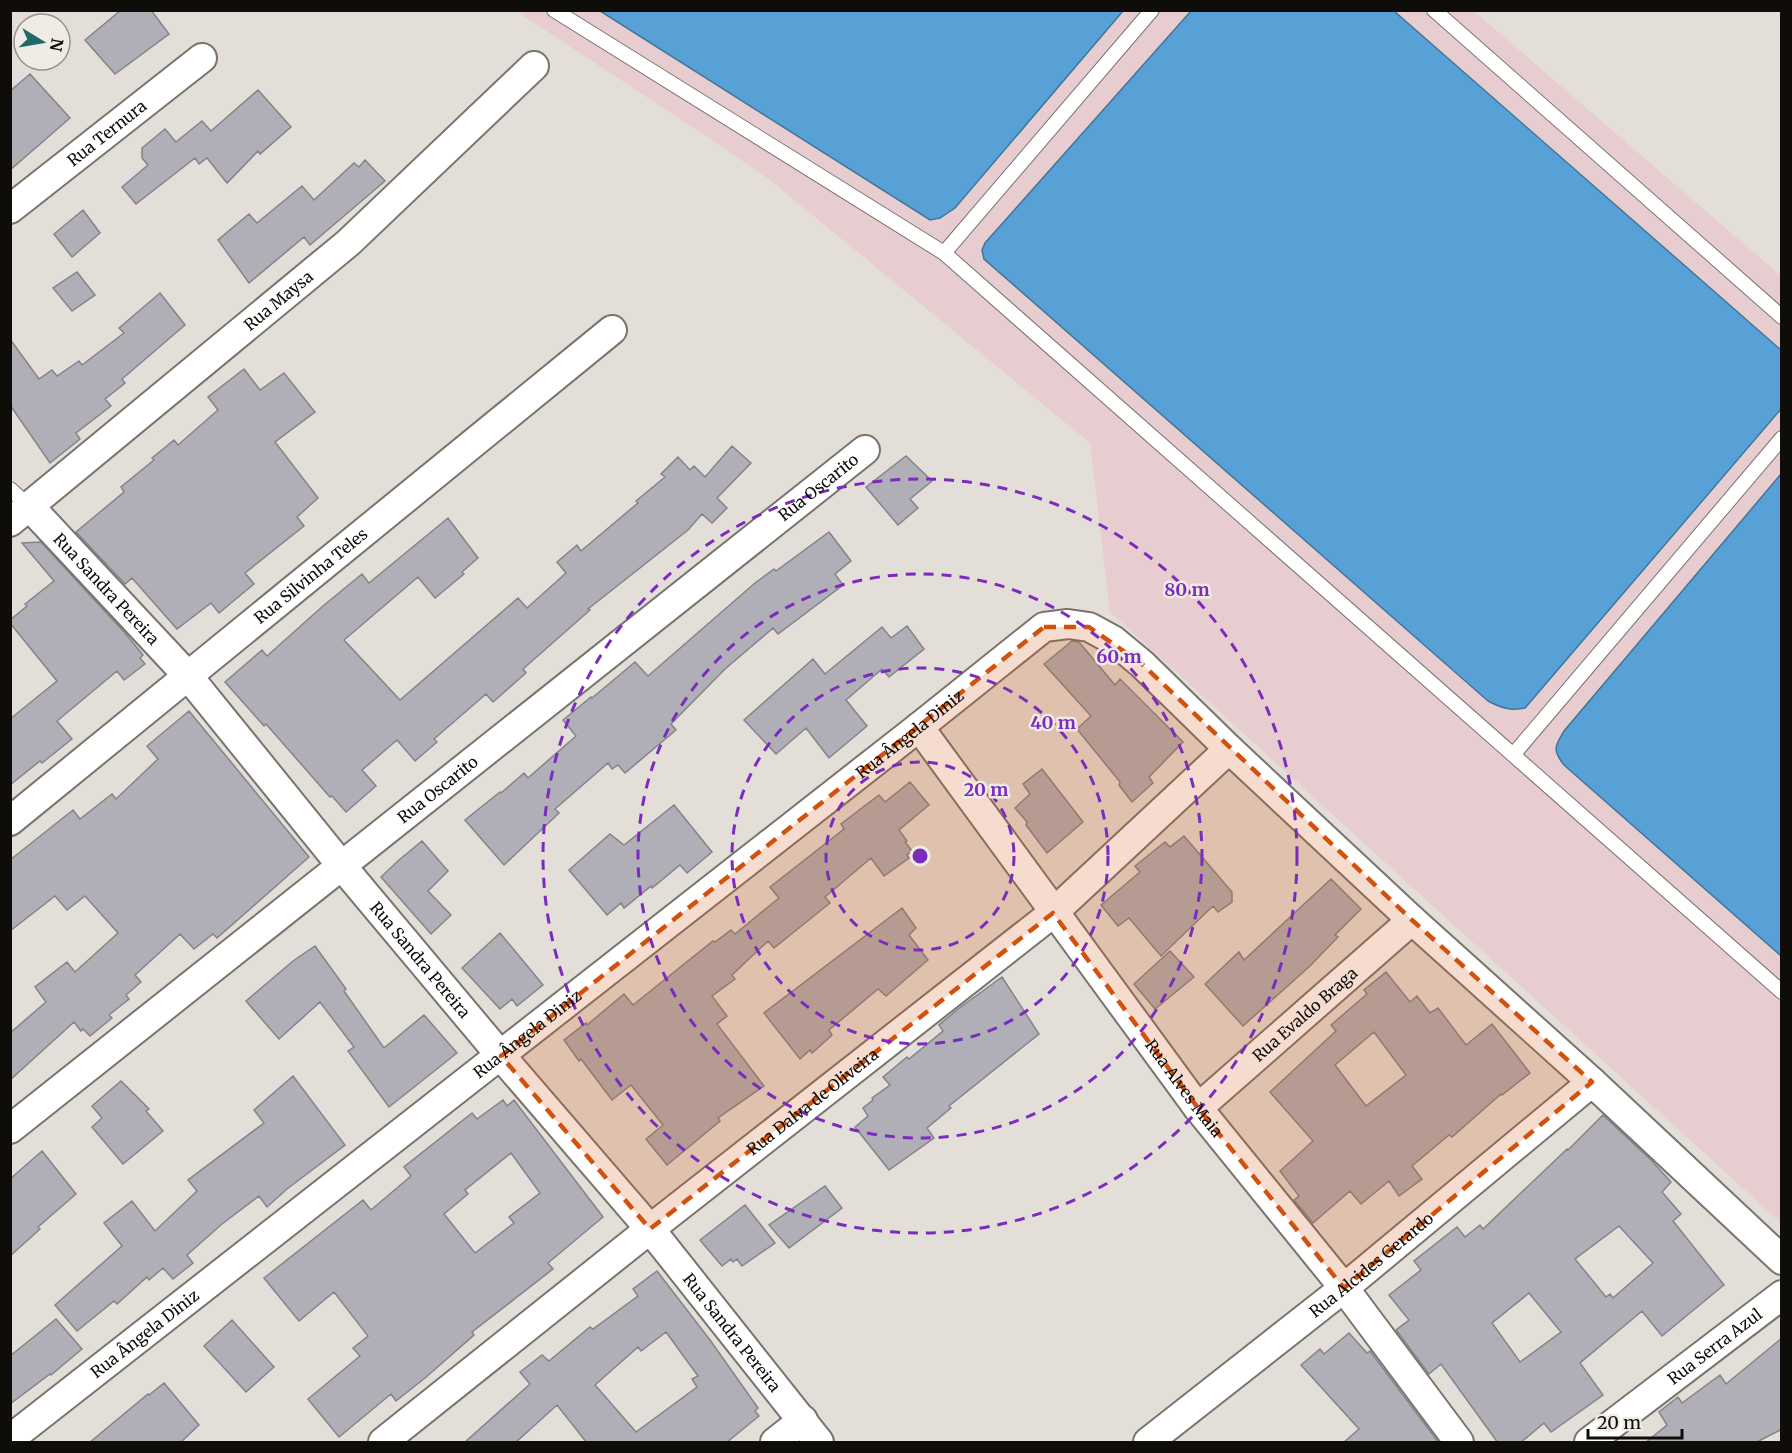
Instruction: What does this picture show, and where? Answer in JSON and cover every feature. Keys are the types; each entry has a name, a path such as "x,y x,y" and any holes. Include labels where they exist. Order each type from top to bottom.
{"street":[{"name":"Rua Ternura","path":"10,208 202,58"},
{"name":"Rua Maysa","path":"17,506 348,243 534,66"},
{"name":"Rua Silvinha Teles","path":"10,821 612,330"},
{"name":"Rua Oscarito","path":"10,1129 866,450"},
{"name":"Rua Sandra Pereira","path":"17,506 188,676 341,865 501,1056 650,1228 819,1443"},
{"name":"Rua Ângela Diniz","path":"10,1440 1044,627 1068,624 1089,627 1113,640 1142,664 1229,749"},
{"name":"Rua Alves Maia","path":"919,727 1053,913 1198,1107 1344,1288 1459,1443"},
{"name":"Rua Dalva de Oliveira","path":"383,1443 650,1228 1053,913 1229,749"},
{"path":"1229,749 1782,1260"},
{"name":"Rua Evaldo Braga","path":"1198,1107 1412,920"},
{"name":"Rua Alcides Gerardo","path":"1148,1443 1344,1288 1592,1082"},
{"name":"Rua Serra Azul","path":"1589,1443 1782,1295"},
{"path":"775,1443 803,1420"}],"lane":[{"path":"554,10 944,253 1782,992"},
{"path":"944,253 1152,10"},
{"path":"1434,10 1782,317"},
{"path":"1513,755 1782,438"}],"highlighted area":[{"path":"1044,627 1089,627 1142,664 1412,920 1592,1082 1344,1288 1198,1108 1053,913 650,1229 501,1056"}],"shaded area":[{"path":"516,11 1474,11 1781,276 1781,1223 1110,612 1090,443 771,181"}],"water":[{"path":"600,11 1123,11 955,208 940,218 930,220"},
{"path":"1191,11 1394,11 1781,350 1781,409 1525,708 1506,708 1488,701 984,259 982,250 985,243"},
{"path":"1781,474 1781,956 1564,765 1556,748 1564,731"}],"building":[{"path":"121,10 151,10 169,34 115,74 85,40"},
{"path":"30,74 70,118 10,170 10,91"},
{"path":"258,90 291,127 260,154 258,151 227,183 207,158 199,164 195,158 136,204 122,187 148,165 142,158 142,148 165,129 176,142 202,121 211,131"},
{"path":"365,160 385,181 310,245 304,237 249,283 218,240 249,214 257,223 302,186 314,200 354,163 359,167"},
{"path":"83,210 100,233 72,257 54,234"},
{"path":"77,272 95,295 72,311 53,288"},
{"path":"160,293 185,325 122,379 125,383 105,399 111,406 76,433 80,439 50,463 10,405 10,339 39,379 52,370 57,376 79,361 82,365 124,333 119,328"},
{"path":"244,369 260,390 284,373 315,412 275,442 318,498 297,517 304,526 245,573 254,584 219,613 211,603 177,629 132,578 125,584 76,532 124,492 121,487 154,460 152,458 174,440 178,445 218,410 208,397"},
{"path":"732,446 751,463 717,498 727,508 712,523 702,514 688,530 588,609 590,610 523,669 526,673 493,702 486,694 434,739 437,742 415,761 397,740 362,770 376,786 346,812 225,682 262,650 267,656 362,574 369,583 448,518 478,558 462,572 464,574 435,598 418,577 344,640 400,700 518,598 527,608 566,573 557,562 577,545 581,551 638,503 636,501 665,477 661,474 678,457 690,470 694,466 705,477"},
{"path":"906,456 932,481 910,499 918,508 898,525 866,487"},
{"path":"829,532 851,561 835,574 843,585 778,634 773,628 725,669 671,724 676,730 625,773 618,765 612,769 608,763 555,809 559,813 504,865 465,820 524,773 528,778 576,736 563,720 635,662 648,676 755,583 774,569 776,571"},
{"path":"41,542 125,633 143,655 140,658 145,664 124,680 117,671 57,721 72,739 10,785 10,719 57,681 10,623 10,620 27,606 25,604 54,581 22,543"},
{"path":"907,626 924,649 889,677 882,669 846,700 867,726 829,758 806,728 776,754 744,720 813,659 825,674 882,627 891,638"},
{"path":"1072,641 1079,642 1115,685 1120,679 1183,742 1149,777 1153,783 1132,802 1119,785 1120,782 1077,729 1091,716 1044,664"},
{"path":"189,711 309,857 217,938 213,934 194,949 180,934 135,975 141,982 126,995 129,999 109,1015 112,1018 90,1036 83,1029 81,1031 74,1022 10,1080 10,1033 46,1002 35,987 67,962 75,972 118,933 85,896 67,910 55,896 10,931 10,860 73,810 80,819 112,794 116,799 158,759 147,746"},
{"path":"1042,769 1083,822 1047,853 1015,808 1030,794 1023,784"},
{"path":"910,782 929,805 899,830 912,851 907,855 909,858 884,876 871,858 825,897 830,903 774,948 768,941 732,975 735,979 712,996 727,1016 717,1024 764,1086 718,1118 720,1121 667,1165 646,1139 663,1125 631,1085 612,1100 564,1040 586,1023 587,1025 624,994 633,1005 713,941 715,942 731,930 735,934 779,898 770,887 844,829 841,824 879,795 885,802"},
{"path":"674,805 712,852 687,873 680,865 624,908 621,903 607,915 569,870 610,834 624,845"},
{"path":"1184,836 1232,892 1232,902 1218,912 1213,906 1161,956 1129,918 1118,926 1101,905 1140,872 1135,866 1165,842 1170,847"},
{"path":"422,841 448,871 428,891 451,915 431,934 381,877"},
{"path":"1331,879 1361,909 1335,935 1338,937 1310,966 1243,1026 1205,984 1239,952 1244,960"},
{"path":"902,908 916,928 909,935 928,960 886,996 878,989 829,1030 832,1035 812,1053 810,1050 800,1059 764,1013"},
{"path":"500,933 543,985 517,1006 512,999 500,1009 462,968"},
{"path":"315,946 384,1048 424,1015 457,1053 389,1107 348,1051 354,1047 320,1002 279,1039 246,1001 293,961"},
{"path":"1170,951 1194,977 1155,1009 1134,984"},
{"path":"1386,972 1410,1002 1417,996 1430,1013 1438,1008 1466,1045 1492,1024 1530,1073 1501,1094 1452,1137 1449,1135 1412,1166 1422,1179 1399,1196 1389,1181 1361,1204 1350,1191 1313,1223 1294,1200 1299,1196 1280,1171 1313,1141 1270,1092 1336,1031 1331,1025 1367,994 1364,990","holes":["1374,1032 1406,1075 1366,1106 1335,1065"]},
{"path":"1002,977 1039,1034 949,1106 951,1108 927,1128 934,1138 889,1170 855,1127 868,1116 863,1108 890,1085 883,1077 943,1031 939,1025 958,1009"},
{"path":"293,1076 345,1145 267,1207 259,1196 222,1224 187,1255 193,1263 173,1279 163,1268 149,1280 147,1277 117,1304 114,1301 77,1331 55,1305 122,1246 104,1223 132,1201 155,1231 197,1191 188,1180 264,1123 254,1110"},
{"path":"121,1081 149,1109 146,1111 163,1131 123,1164 92,1127 102,1118 92,1106"},
{"path":"503,1100 507,1106 514,1100 603,1217 548,1263 553,1269 472,1332 474,1335 425,1378 396,1401 391,1394 339,1437 308,1399 360,1356 353,1348 368,1336 334,1292 299,1321 264,1278 363,1200 371,1210 411,1176 404,1167 472,1113 477,1119","holes":["511,1153 540,1193 509,1217 514,1223 475,1253 444,1214 468,1194 465,1190"]},
{"path":"1603,1115 1671,1182 1662,1192 1681,1214 1673,1221 1724,1285 1662,1336 1642,1311 1580,1363 1603,1395 1551,1432 1544,1423 1520,1443 1498,1443 1441,1364 1429,1374 1396,1330 1409,1320 1389,1295 1421,1270 1414,1261 1457,1227 1465,1237 1480,1225 1483,1229","holes":["1619,1226 1653,1263 1613,1298 1610,1294 1606,1297 1575,1259","1529,1293 1561,1332 1520,1362 1492,1323"]},
{"path":"42,1151 76,1194 38,1227 40,1229 10,1256 10,1179"},
{"path":"825,1186 842,1208 789,1248 769,1225"},
{"path":"745,1205 775,1243 742,1266 737,1259 733,1262 731,1259 722,1266 700,1240"},
{"path":"657,1271 758,1408 755,1411 759,1416 726,1443 587,1443 557,1405 515,1443 464,1443 530,1384 520,1372 542,1355 549,1361 590,1327 593,1329 638,1296 633,1289","holes":["666,1332 698,1376 692,1379 697,1387 636,1432 595,1385 638,1347 641,1351"]},
{"path":"56,1319 82,1349 51,1375 10,1404 10,1356"},
{"path":"232,1320 274,1367 246,1392 204,1346"},
{"path":"1349,1333 1367,1353 1370,1351 1439,1443 1343,1443 1359,1429 1301,1365 1320,1349 1324,1354"},
{"path":"1782,1338 1782,1429 1755,1443 1645,1443 1667,1425 1659,1412 1678,1397 1682,1403 1720,1375 1726,1384"},
{"path":"164,1383 199,1425 180,1443 89,1443 148,1394"}]}
